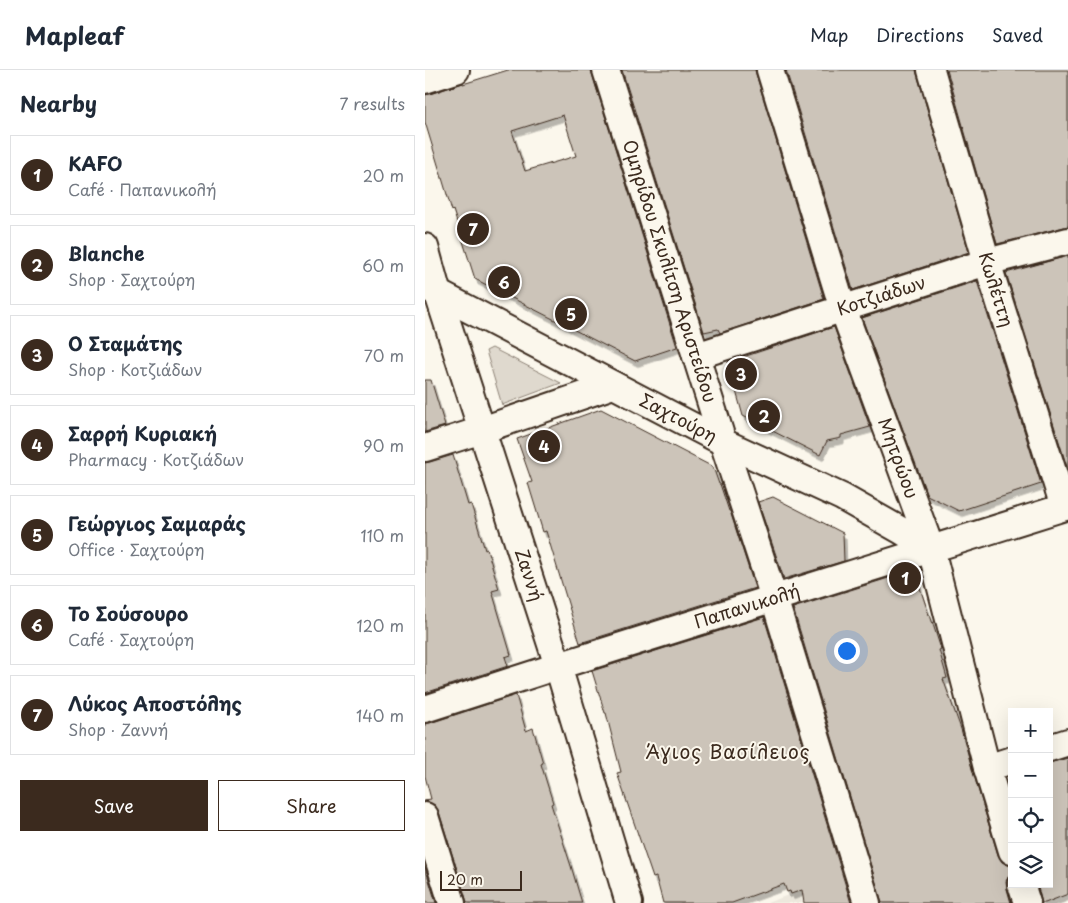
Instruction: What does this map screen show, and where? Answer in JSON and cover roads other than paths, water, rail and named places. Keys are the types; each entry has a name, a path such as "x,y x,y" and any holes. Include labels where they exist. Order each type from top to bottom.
{"street":[{"path":"425,80 456,70"},
{"name":"Ομηρίδου Σκυλίτση Αριστείδου","path":"606,70 774,598 867,903"},
{"name":"Μητρώου","path":"770,70 843,309 931,549 987,768 1010,843"},
{"name":"Κωλέττη","path":"931,70 987,262 1066,506"},
{"name":"Κοτζιάδων","path":"696,356 987,262 1068,240"},
{"name":"Ζαννή","path":"425,247 432,290 482,430 558,666 629,903"},
{"name":"Σαχτούρη","path":"432,290 723,442 842,497 931,549"},
{"path":"425,448 613,385"},
{"name":"Παπανικολή","path":"425,709 1066,506"},
{"path":"1053,747 1068,742"},
{"path":"987,768 1008,761"},
{"path":"425,816 452,903"},
{"path":"1022,888 1027,903"}],"place":[{"name":"Λύκος Αποστόλης","path":"473,229"},
{"name":"Το Σούσουρο","path":"504,282"},
{"name":"Γεώργιος Σαμαράς","path":"571,314"},
{"name":"Ο Σταμάτης","path":"741,374"},
{"name":"Blanche","path":"764,416"},
{"name":"Σαρρή Κυριακή","path":"544,446"},
{"name":"KAFO","path":"905,578"}],"district":[{"name":"Άγιος Βασίλειος","path":"728,752"}]}
